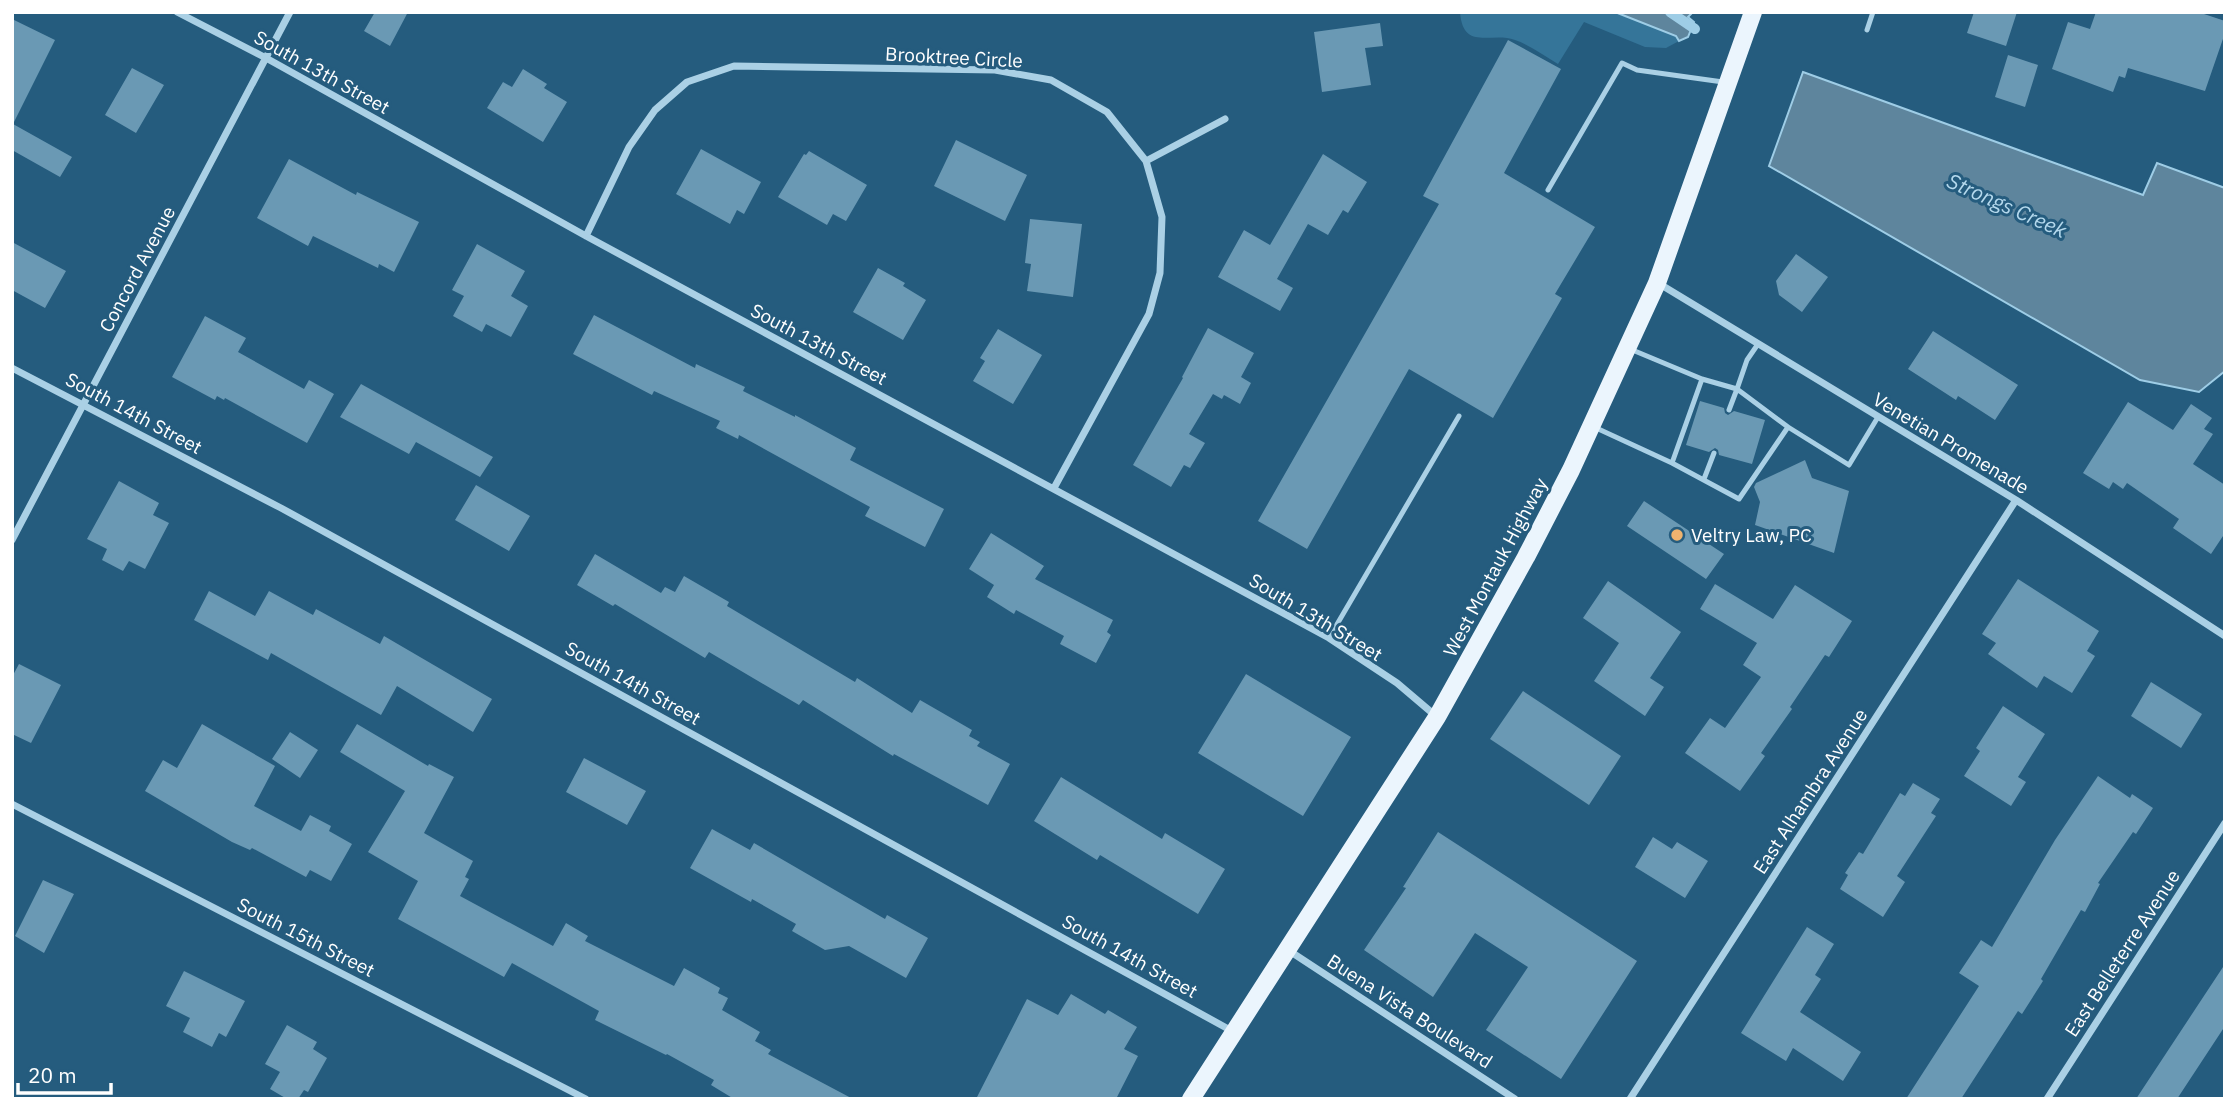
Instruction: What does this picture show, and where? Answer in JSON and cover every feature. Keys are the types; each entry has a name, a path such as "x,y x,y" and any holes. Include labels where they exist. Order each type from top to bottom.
{"main road":[{"name":"West Montauk Highway","path":"1191,1099 1437,717 1526,558 1657,283 1753,12"}],"street":[{"name":"South 13th Street","path":"177,12 1329,638 1397,683 1437,717"},
{"name":"Concord Avenue","path":"12,540 290,12"},
{"name":"Brooktree Circle","path":"586,236 629,147 655,110 687,82 734,66 995,71 1051,80 1107,112 1146,161 1162,217 1160,272 1149,314 1054,488"},
{"path":"1146,161 1225,119"},
{"name":"Venetian Promenade","path":"1657,283 2016,500 2225,636"},
{"name":"South 14th Street","path":"12,368 330,534 1234,1032"},
{"name":"East Alhambra Avenue","path":"1630,1099 2016,500"},
{"name":"South 15th Street","path":"12,804 586,1099"},
{"name":"East Belleterre Avenue","path":"2047,1099 2225,824"},
{"name":"Buena Vista Boulevard","path":"1288,950 1515,1099"}],"lane":[{"path":"1867,30 1873,12"},
{"path":"1548,190 1622,63 1637,70 1730,83"},
{"path":"1729,410 1747,360 1758,344"},
{"path":"1627,348 1702,379 1737,389 1788,427 1849,465 1878,417"},
{"path":"1672,463 1702,379"},
{"path":"1329,638 1459,416"},
{"path":"1591,425 1704,479 1739,499 1788,427"},
{"path":"1704,479 1714,453"}],"shaded area":[{"path":"1460,12 1615,12 1676,36 1679,41 1666,48 1645,47 1584,22 1558,64 1515,40 1473,36 1462,24"}],"water":[{"path":"1615,12 1693,12 1688,17 1694,22 1688,37 1679,41 1676,36"},
{"path":"1803,72 2143,195 2157,163 2225,188 2225,371 2199,392 2140,380 1769,166"}],"building":[{"path":"375,12 408,12 390,46 364,31"},
{"path":"1974,12 2017,12 2006,46 1967,33"},
{"path":"2096,12 2198,12 2225,21 2225,33 2205,91 2128,68 2125,78 2119,76 2113,92 2052,69 2068,22 2090,29"},
{"path":"12,19 55,40 13,124 72,157 60,177 12,150"},
{"path":"1380,23 1383,46 1365,48 1371,85 1322,92 1314,32"},
{"path":"1508,40 1561,69 1504,173 1595,227 1555,294 1562,298 1493,418 1409,369 1307,549 1258,521 1439,204 1423,196"},
{"path":"2008,55 2038,65 2025,107 1995,97"},
{"path":"132,68 164,85 136,133 105,115"},
{"path":"523,69 547,84 544,88 567,102 543,142 487,108 503,82 512,87"},
{"path":"956,140 1027,175 1005,221 934,186"},
{"path":"701,149 761,182 744,214 737,210 730,224 676,194"},
{"path":"809,151 867,185 846,221 833,214 827,225 778,197 804,154"},
{"path":"1323,154 1367,182 1348,213 1343,210 1328,235 1308,224 1277,279 1293,288 1280,311 1218,277 1244,230 1270,245"},
{"path":"289,159 356,195 357,192 419,222 394,272 379,264 378,268 313,236 308,246 257,218"},
{"path":"1030,219 1082,224 1073,297 1027,291 1031,264 1025,263"},
{"path":"12,242 66,271 45,308 12,290"},
{"path":"477,244 525,271 511,296 528,306 511,337 486,324 482,332 453,316 464,296 452,290"},
{"path":"1796,254 1828,277 1802,312 1779,295 1776,281"},
{"path":"878,268 905,283 903,286 926,300 903,340 853,312"},
{"path":"594,315 695,368 696,364 745,387 743,391 856,448 850,460 944,509 925,547 865,516 870,507 739,435 738,439 716,428 720,421 654,391 652,395 573,354"},
{"path":"205,316 246,338 238,352 304,389 309,380 334,394 307,443 225,398 224,400 217,396 215,400 172,377"},
{"path":"1208,328 1254,353 1241,377 1251,383 1240,404 1224,395 1222,399 1213,394 1189,434 1205,443 1190,468 1184,465 1171,487 1133,465"},
{"path":"998,329 1042,355 1013,404 973,381 985,361 980,358"},
{"path":"1933,331 2018,385 1995,420 1958,396 1956,400 1908,369"},
{"path":"361,384 493,457 480,477 416,442 409,454 340,417"},
{"path":"1700,401 1724,408 1728,415 1734,411 1765,420 1752,464 1719,455 1715,448 1709,452 1686,445"},
{"path":"2128,402 2173,430 2191,404 2212,418 2204,429 2213,434 2193,464 2225,485 2225,533 2211,554 2173,528 2179,519 2127,483 2123,489 2113,482 2109,489 2083,473"},
{"path":"1805,460 1812,478 1849,491 1834,553 1755,525 1760,502 1754,487 1756,483"},
{"path":"119,481 159,503 153,515 169,523 145,569 129,561 123,571 102,560 107,549 87,539"},
{"path":"476,485 530,516 509,551 455,520"},
{"path":"1644,501 1724,554 1706,579 1627,526"},
{"path":"991,533 1044,566 1035,579 1113,620 1107,632 1111,635 1096,663 1060,644 1064,636 1016,610 1014,614 987,597 994,585 969,569"},
{"path":"595,554 661,593 665,587 675,592 684,576 729,602 727,606 855,682 857,678 912,713 920,700 972,730 969,736 980,742 977,746 1010,764 988,805 894,754 893,756 803,700 799,705 709,652 705,658 615,604 613,606 577,585"},
{"path":"2018,579 2099,631 2087,651 2095,656 2072,693 2044,676 2037,688 1988,654 1996,643 1982,634"},
{"path":"1608,581 1681,632 1650,678 1664,687 1645,716 1594,681 1619,643 1583,618"},
{"path":"1715,584 1773,619 1795,585 1852,621 1829,657 1825,655 1790,707 1792,709 1761,753 1765,756 1740,791 1685,753 1710,718 1725,728 1761,677 1743,665 1757,643 1700,609"},
{"path":"209,591 255,616 269,591 313,615 316,609 380,644 384,636 492,699 473,732 397,686 381,715 271,653 268,660 194,620"},
{"path":"19,664 61,685 31,743 12,734 12,677"},
{"path":"1246,674 1351,737 1303,816 1198,753"},
{"path":"2151,682 2202,714 2181,748 2131,716"},
{"path":"1523,691 1621,756 1589,805 1490,739"},
{"path":"2003,706 2045,734 2018,777 2026,782 2011,806 1964,776 1980,751 1976,748"},
{"path":"202,724 275,766 254,806 301,831 310,815 331,826 329,831 352,844 331,881 310,870 306,877 252,848 250,850 232,842 145,791 163,760 177,768"},
{"path":"357,724 428,766 429,764 454,777 424,833 473,861 465,877 469,879 460,896 553,946 566,923 588,936 585,941 674,986 684,968 720,988 718,993 728,998 722,1010 760,1032 755,1041 771,1050 768,1054 853,1099 734,1099 711,1085 714,1080 595,1020 599,1011 512,963 504,977 398,919 418,881 368,852 405,791 340,752"},
{"path":"290,732 318,750 300,778 272,759"},
{"path":"584,758 646,791 627,825 566,792"},
{"path":"2098,776 2130,798 2132,794 2153,808 2098,883 2100,884 2085,912 2081,910 2041,979 2043,981 2022,1014 2018,1011 1961,1099 1906,1099 1979,986 1959,973 1981,940 1992,947 2055,840"},
{"path":"1061,777 1162,839 1165,833 1225,869 1198,914 1100,855 1097,860 1034,821"},
{"path":"1913,783 1940,799 1931,813 1936,816 1897,876 1905,882 1883,917 1840,889 1848,875 1845,873 1859,852 1863,854 1900,793 1905,796"},
{"path":"712,829 750,850 754,843 885,919 887,915 928,938 906,978 849,946 825,950 792,931 796,924 690,868"},
{"path":"1438,832 1637,961 1561,1079 1486,1030 1528,967 1475,933 1433,997 1364,950 1406,888 1403,887"},
{"path":"1653,837 1672,849 1677,842 1708,861 1685,898 1635,867"},
{"path":"43,880 74,894 44,953 15,936"},
{"path":"1807,927 1834,944 1815,975 1821,979 1800,1012 1861,1052 1843,1081 1793,1048 1786,1061 1741,1033"},
{"path":"2225,964 2225,1026 2177,1099 2136,1099"},
{"path":"184,971 245,1001 226,1037 219,1033 212,1047 183,1032 190,1018 166,1006"},
{"path":"1071,994 1105,1014 1108,1010 1137,1027 1124,1049 1138,1056 1116,1099 976,1099 1027,999 1058,1015"},
{"path":"287,1025 317,1042 313,1049 327,1058 308,1092 304,1090 298,1099 287,1099 270,1089 280,1072 265,1064"}],"waterway":[{"name":"Strongs Creek","path":"1670,12 1695,29"}],"place":[{"name":"Veltry Law, PC","path":"1677,535"}]}
